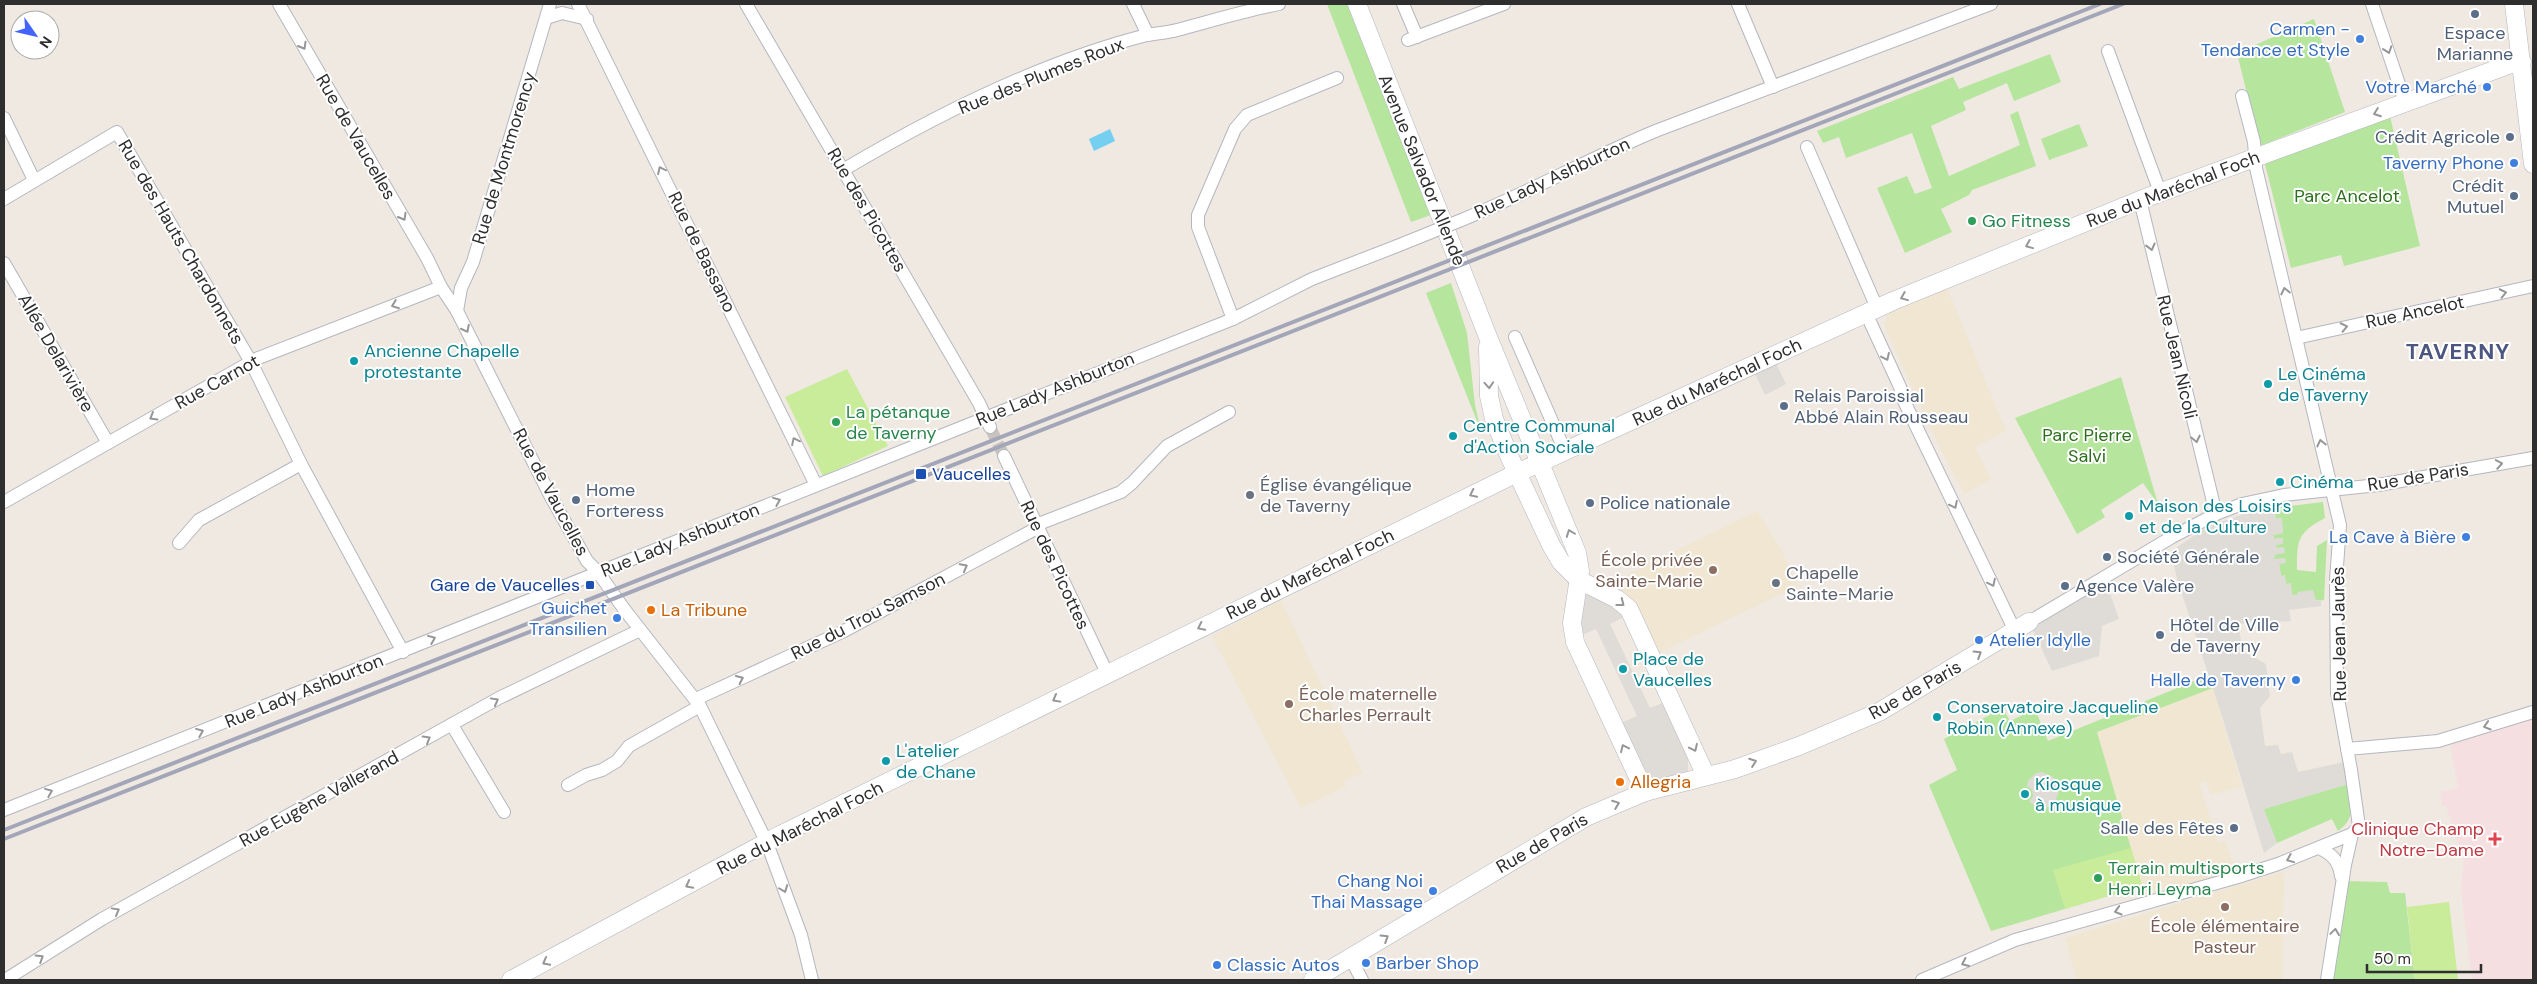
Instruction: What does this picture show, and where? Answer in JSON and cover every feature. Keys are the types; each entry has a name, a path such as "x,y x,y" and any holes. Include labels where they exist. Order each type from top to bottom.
{"street":[{"name":"Rue de Vaucelles","path":"279,4 427,258 441,287 457,311 551,497 587,560 698,703 767,843 801,934 812,980"},
{"name":"Rue de Montmorency","path":"457,311 461,288 473,262 550,4"},
{"name":"Rue de Bassano","path":"578,4 816,485"},
{"name":"Rue des Picottes","path":"746,4 988,422"},
{"path":"1133,4 1148,35"},
{"name":"Rue des Plumes Roux","path":"843,170 915,130 999,90 1077,58 1148,35 1174,31 1279,4"},
{"name":"Avenue Salvador Allende","path":"1357,4 1488,337 1578,554 1579,580"},
{"path":"1403,4 1412,38 1504,4"},
{"path":"1738,4 1773,87"},
{"name":"Rue Lady Ashburton","path":"4,810 816,485 988,422 1233,319 1312,279 1464,219 1603,152 1991,4"},
{"path":"2372,4 2405,102"},
{"path":"2514,4 2533,164"},
{"path":"546,18 562,13 587,19"},
{"path":"2108,51 2160,192"},
{"name":"Rue du Maréchal Foch","path":"511,980 767,843 1107,673 1517,473 1871,311 2160,192 2508,65 2522,62"},
{"path":"1233,319 1198,227 1198,215 1231,138 1235,129 1247,115 1337,78"},
{"name":"Rue Jean Jaurès","path":"2242,96 2254,142 2254,158 2340,525 2336,580 2337,692 2358,826 2352,834 2342,881 2327,980"},
{"path":"4,118 34,180"},
{"name":"Rue des Hauts Chardonnets","path":"4,199 117,132 251,362 301,464 402,652"},
{"path":"1807,147 1903,399 2022,626"},
{"name":"Rue Jean Nicoli","path":"2140,200 2209,492 2216,514"},
{"name":"Allée Delarivière","path":"4,263 108,443"},
{"name":"Rue Ancelot","path":"2296,338 2533,286"},
{"name":"Rue Carnot","path":"4,502 251,362 441,287"},
{"name":"Avenue Salvador Allende","path":"1488,337 1488,380 1492,408 1517,473 1551,545 1561,562 1579,580"},
{"path":"1515,337 1565,451"},
{"name":"Rue du Trou Samson","path":"568,785 617,761 629,746 698,703 842,632 1036,527 1121,492 1167,446 1229,412"},
{"name":"Rue des Picottes","path":"1004,456 1036,527 1107,673"},
{"name":"Rue de Paris","path":"1313,980 1586,817 1645,792 1735,769 1799,746 1879,712 2138,556 2216,514 2242,504 2284,495 2378,485 2533,458"},
{"path":"179,543 199,520 301,464"},
{"path":"1645,792 1575,642 1572,623 1579,580 1618,599 1628,609 1706,776"},
{"name":"Rue Eugène Vallerand","path":"5,980 102,919 452,724 507,694 640,630"},
{"path":"2347,749 2438,741 2533,712"},
{"path":"452,724 504,812"},
{"path":"1922,980 1967,963 2015,940 2238,876 2319,848 2352,834"},
{"path":"2319,848 2338,862 2342,881"},
{"path":"1351,959 1362,980"}],"shaded area":[{"path":"1947,288 2006,431 1975,447 1991,479 1965,494 1941,450 1884,325 1888,314"},
{"path":"1776,363 1786,384 1765,395 1755,374"},
{"path":"2274,508 2276,519 2282,518 2283,533 2273,535 2274,539 2283,538 2283,544 2276,545 2277,548 2284,547 2285,553 2274,555 2274,559 2285,558 2286,563 2279,564 2281,576 2285,575 2286,584 2291,583 2292,595 2298,594 2298,592 2313,590 2316,601 2321,600 2321,606 2289,610 2291,621 2238,624 2243,651 2266,664 2270,696 2260,708 2265,746 2278,745 2281,754 2292,752 2298,772 2344,762 2348,784 2264,809 2277,843 2264,853 2177,579 2171,551 2207,527 2246,513"},
{"name":"École privée Sainte-Marie","path":"1757,511 1780,548 1798,586 1656,654 1629,600 1610,583"},
{"path":"2106,582 2119,619 2102,626 2099,656 2052,671 2031,626"},
{"name":"Place de Vaucelles","path":"1588,594 1613,603 1624,617 1610,624 1650,708 1665,702 1688,754 1688,774 1656,781 1647,773 1633,752 1621,723 1637,716 1596,629 1580,636 1579,616 1584,597"},
{"name":"École maternelle Charles Perrault","path":"1281,600 1363,773 1344,781 1346,786 1301,808 1212,636"},
{"path":"2213,688 2242,787 2211,795 2206,781 2199,783 2218,843 2225,841 2238,877 2146,903 2097,731"},
{"name":"Clinique Champ Notre-Dame","path":"2533,719 2533,980 2472,980 2461,890 2464,861 2446,806 2442,806 2440,792 2458,788 2450,744"},
{"path":"2042,772 2053,777 2060,788 2055,802 2046,808 2038,807 2029,802 2033,796 2032,790 2027,786 2028,781 2036,773"},
{"name":"École élémentaire Pasteur","path":"2282,872 2284,877 2282,980 2077,980 2065,938"}],"green space":[{"path":"1327,4 1347,4 1431,215 1411,222"},
{"name":"Parc Ancelot","path":"2314,19 2345,112 2260,146 2237,53"},
{"path":"2050,54 2061,82 2014,101 2007,83 1963,102 1966,110 1931,126 1949,176 2020,145 2010,115 2018,111 2036,166 1972,190 1969,195 1941,209 1952,232 1905,253 1877,188 1907,176 1915,194 1932,188 1912,133 1846,158 1839,137 1823,143 1817,131 1953,77 1959,89"},
{"name":"Parc Ancelot","path":"2390,116 2420,246 2344,266 2341,255 2291,268 2265,164"},
{"path":"2079,124 2088,146 2049,160 2041,139"},
{"path":"1451,283 1467,333 1475,405 1481,431 1426,293"},
{"name":"La pétanque de Taverny","path":"847,369 888,446 823,476 785,397"},
{"name":"Parc Pierre Salvi","path":"2121,377 2158,504 2143,483 2101,510 2105,517 2077,534 2015,418"},
{"path":"2323,502 2325,518 2304,533 2300,538 2297,551 2297,570 2316,572 2317,546 2327,540 2324,600 2320,600 2292,595 2281,576 2279,564 2274,559 2276,544 2283,544 2283,538 2274,539 2273,535 2283,533 2281,518 2276,519 2274,508"},
{"path":"2209,675 2213,688 2097,732 2142,886 1991,931 1929,785 1957,770 1944,739 2003,708 2010,721 2035,709 2048,741"},
{"path":"2348,784 2351,805 2350,816 2344,826 2338,831 2332,819 2277,843 2263,809"},
{"name":"Terrain multisports Henri Leyma","path":"2131,848 2142,886 2065,909 2053,870"},
{"path":"2342,881 2387,882 2390,893 2405,893 2415,980 2327,980"},
{"path":"2449,902 2458,980 2415,980 2407,907"}],"water":[{"path":"1110,129 1115,141 1094,151 1089,139"}],"tunnel":[{"path":"990,427 1004,456"}],"railway":[{"path":"4,830 2100,4"},
{"path":"4,839 2123,4"}],"place":[{"name":"Espace Marianne","path":"2475,14"},
{"name":"Carmen - Tendance et Style","path":"2360,39"},
{"name":"Votre Marché","path":"2487,87"},
{"name":"Crédit Agricole","path":"2510,137"},
{"name":"Taverny Phone","path":"2514,163"},
{"name":"Crédit Mutuel","path":"2514,196"},
{"name":"Go Fitness","path":"1972,221"},
{"name":"Ancienne Chapelle protestante","path":"354,361"},
{"name":"Le Cinéma de Taverny","path":"2268,384"},
{"name":"Relais Paroissial Abbé Alain Rousseau","path":"1784,406"},
{"name":"La pétanque de Taverny","path":"836,422"},
{"name":"Centre Communal d'Action Sociale","path":"1453,436"},
{"name":"Vaucelles","path":"921,474"},
{"name":"Cinéma","path":"2280,482"},
{"name":"Église évangélique de Taverny","path":"1250,495"},
{"name":"Home Forteress","path":"576,500"},
{"name":"Police nationale","path":"1590,503"},
{"name":"Maison des Loisirs et de la Culture","path":"2129,516"},
{"name":"La Cave à Bière","path":"2466,537"},
{"name":"Société Générale","path":"2107,557"},
{"name":"École privée Sainte-Marie","path":"1713,570"},
{"name":"Chapelle Sainte-Marie","path":"1776,583"},
{"name":"Gare de Vaucelles","path":"590,585"},
{"name":"Agence Valère","path":"2065,586"},
{"name":"La Tribune","path":"651,610"},
{"name":"Guichet Transilien","path":"617,618"},
{"name":"Hôtel de Ville de Taverny","path":"2160,635"},
{"name":"Atelier Idylle","path":"1979,640"},
{"name":"Place de Vaucelles","path":"1623,669"},
{"name":"Halle de Taverny","path":"2296,680"},
{"name":"École maternelle Charles Perrault","path":"1289,704"},
{"name":"Conservatoire Jacqueline Robin (Annexe)","path":"1937,717"},
{"name":"L'atelier de Chane","path":"886,761"},
{"name":"Allegria","path":"1620,782"},
{"name":"Kiosque à musique","path":"2025,794"},
{"name":"Salle des Fêtes","path":"2234,828"},
{"name":"Clinique Champ Notre-Dame","path":"2495,839"},
{"name":"Terrain multisports Henri Leyma","path":"2098,878"},
{"name":"Chang Noi Thai Massage","path":"1433,891"},
{"name":"École élémentaire Pasteur","path":"2225,907"},
{"name":"Barber Shop","path":"1366,963"},
{"name":"Classic Autos","path":"1217,965"}],"district":[{"name":"TAVERNY","path":"2458,351"}]}
